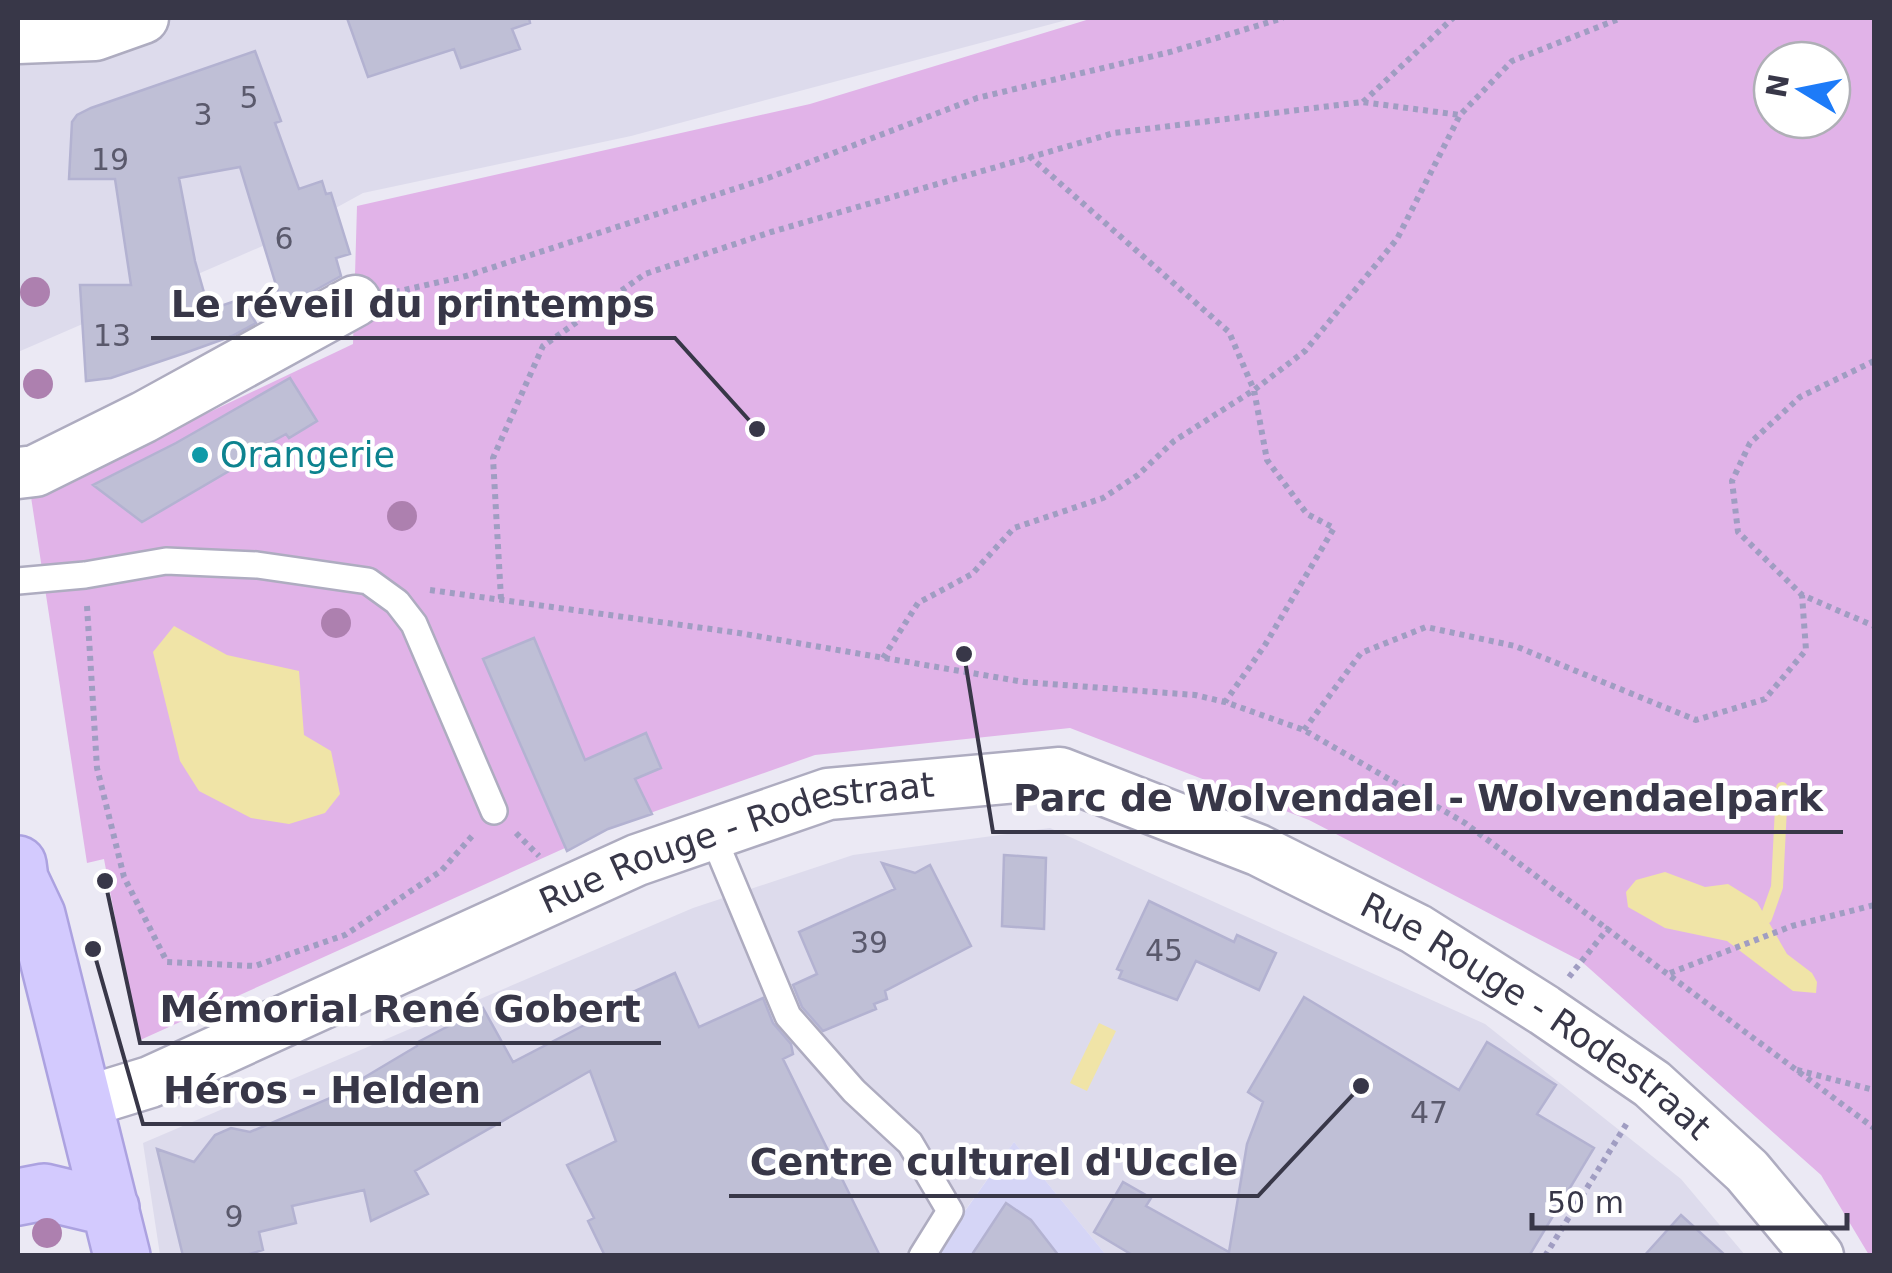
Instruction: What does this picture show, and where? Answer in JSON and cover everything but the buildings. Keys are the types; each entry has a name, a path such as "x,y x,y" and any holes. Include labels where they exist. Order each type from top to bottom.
{"main road":[{"path":"18,876 37,915 116,1232"},
{"path":"18,1196 44,1192 116,1232"}],"street":[{"path":"18,38 95,35 143,18"},
{"path":"18,473 35,470 144,417 355,302"},
{"name":"Rue Rouge - Rodestraat","path":"85,1102 150,1082 637,860 828,794 1060,773 1258,850 1416,928 1652,1084 1747,1171 1818,1256"}],"lane":[{"path":"18,581 85,575 166,561 257,565 368,581 397,602 414,624 494,811"},
{"path":"712,834 788,1016 854,1092 910,1142 950,1211 922,1256"}],"path":[{"path":"355,302 466,276 768,178 977,98 1170,52 1283,18"},
{"path":"1362,102 1454,18"},
{"path":"882,658 918,603 972,574 1014,528 1103,498 1138,475 1174,441 1254,390 1305,351 1396,238 1460,115 1512,61 1620,18"},
{"path":"501,599 493,458 544,346 645,274 771,232 1114,133 1362,102 1460,115"},
{"path":"1029,156 1229,332 1254,390 1268,460 1307,514 1334,528 1266,645 1226,702"},
{"path":"1874,361 1800,396 1750,442 1732,481 1738,532 1802,595 1874,626"},
{"path":"85,575 97,768 124,877 167,962 254,966 345,936 441,871 494,811 541,859 557,897"},
{"path":"1304,730 1361,653 1426,627 1515,646 1696,720 1765,699 1806,650 1802,595"},
{"path":"1669,973 1774,932 1874,905"},
{"path":"1544,1010 1609,927"},
{"path":"1791,1068 1874,1090"},
{"path":"1544,1256 1652,1084"}],"shaded area":[{"path":"18,18 1074,18 631,136 363,193 281,238 18,352"},
{"path":"1093,18 1874,18 1874,1255 1869,1255 1821,1175 1581,961 1309,820 1070,728 815,755 616,825 138,1041 104,859 87,863 31,497 353,344 357,206 810,104"},
{"path":"174,626 227,655 299,671 304,735 331,751 340,794 325,813 289,824 251,818 199,791 180,761 153,652"},
{"path":"1050,828 1485,1024 1681,1179 1745,1255 1106,1255 1014,1142 933,1255 160,1255 143,1143 693,908 853,855"},
{"path":"1665,872 1705,887 1728,884 1757,902 1787,954 1812,973 1817,982 1816,993 1793,991 1727,941 1665,928 1628,907 1626,892 1636,880"},
{"path":"1099,1023 1116,1031 1087,1091 1070,1083"},
{"path":"1014,1142 1106,1255 933,1256"}],"waterway":[{"path":"1766,918 1777,887 1782,788"}],"place":[{"name":"Le réveil du printemps","path":"757,429"},
{"name":"Orangerie","path":"200,455"},
{"name":"Parc de Wolvendael - Wolvendaelpark","path":"964,654"},
{"name":"Mémorial René Gobert","path":"105,881"},
{"name":"Héros - Helden","path":"93,949"},
{"name":"Centre culturel d'Uccle","path":"1361,1086"}]}
